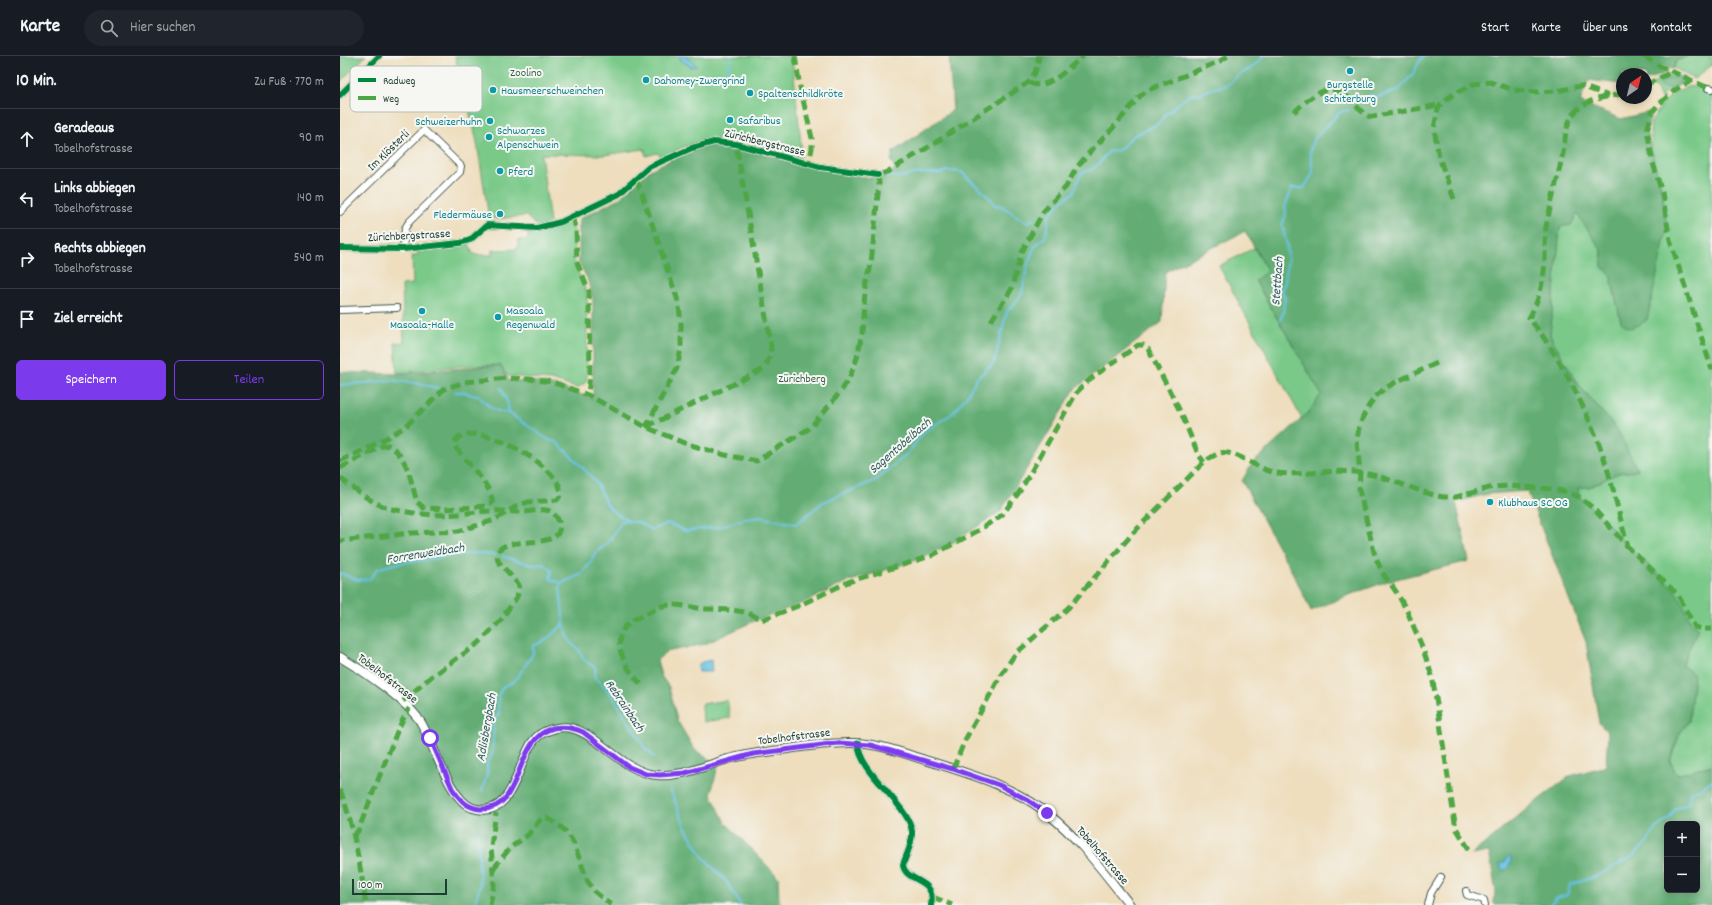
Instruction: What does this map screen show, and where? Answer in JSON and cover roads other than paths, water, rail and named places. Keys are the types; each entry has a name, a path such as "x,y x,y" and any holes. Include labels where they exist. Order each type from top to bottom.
{"main road":[{"name":"Tobelhofstrasse","path":"340,657 409,708 421,723 430,738 452,788 465,804 476,809 494,807 501,802 514,785 532,742 543,733 557,727 577,729 589,736 629,767 646,774 660,775 685,773 753,754 828,744 858,743 876,746 953,769 999,785 1026,799 1047,813 1072,835 1130,905"}],"street":[{"path":"369,66 379,56"},
{"path":"340,95 350,85"},
{"name":"Im Klösterli","path":"340,212 424,130 461,166 460,172 409,222 405,228 403,249"},
{"name":"Zürichbergstrasse","path":"340,248 403,249 460,243 470,240 487,225 537,228 551,226 620,194 645,170 657,163 692,148 714,142 736,144 820,167 878,175"},
{"path":"340,310 397,308"},
{"path":"858,743 858,748 863,758 880,785 905,815 910,825 912,833 903,869 906,873 926,885 933,897 931,905"},
{"path":"1428,905 1431,893 1442,877"},
{"path":"1466,891 1467,895 1484,900 1485,905"}],"water":[{"path":"679,56 685,56 697,66 691,67 680,59"},
{"path":"711,660 712,672 699,672 698,665 702,662"},
{"path":"1508,856 1511,857 1510,864 1505,870 1502,870 1500,864 1504,863"}],"waterway":[{"path":"704,73 715,77 724,75 729,67 731,56"},
{"name":"Sagentobelbach","path":"654,757 646,750 612,695 594,677 596,668 584,660 579,650 573,645 567,636 564,624 560,588 562,583 580,575 590,564 595,553 607,544 622,521 638,522 652,530 668,523 685,531 718,527 744,519 760,517 796,524 823,502 876,480 907,454 924,432 953,413 968,394 976,379 994,363 1007,311 1013,306 1022,293 1028,263 1035,246 1045,237 1049,215 1063,200 1074,192 1083,172 1095,167 1108,152 1119,150 1133,136 1158,124 1165,115 1189,95 1200,94 1211,89 1227,85 1237,76 1252,68 1264,56"},
{"path":"1358,102 1372,95 1376,98 1399,90 1412,75 1420,60 1424,56"},
{"name":"Stettbach","path":"1280,320 1283,313 1285,298 1281,291 1285,282 1288,259 1287,245 1282,225 1286,215 1285,207 1292,188 1304,188 1313,173 1310,152 1313,140 1340,112 1349,110"},
{"path":"886,176 898,177 920,173 942,173 947,171 962,172 996,206 1000,205 1026,222 1035,219"},
{"path":"340,385 395,380 399,382 405,381 438,388"},
{"path":"501,388 507,401 509,413"},
{"path":"455,392 465,392 472,395 478,395 495,410 509,413 550,441 555,441 595,481 609,507 629,521"},
{"name":"Forrenweidbach","path":"340,573 358,580 370,579 377,569 394,564 475,553 496,555"},
{"name":"Forrenweidbach","path":"502,556 532,565 544,564 552,571 550,579 562,583"},
{"name":"Adlisbergbach","path":"482,791 487,774 487,762 492,755 494,720 499,714 498,696 503,687 514,681 519,675 533,654 533,646 546,640 564,624"},
{"path":"1550,905 1557,898 1567,895 1570,885 1597,876 1633,856 1646,844 1656,828 1669,819 1675,809 1689,803 1690,792 1702,788 1712,781"},
{"name":"Rebrainbach","path":"670,789 685,827 703,857 726,881 741,905"},
{"name":"Adlisbergbach","path":"474,905 480,886 478,832"}],"place":[{"name":"Burgstelle Schiterburg","path":"1350,71"},
{"name":"Dahomey-Zwergrind","path":"646,80"},
{"name":"Hausmeerschweinchen","path":"493,90"},
{"name":"Spaltenschildkröte","path":"750,93"},
{"name":"Safaribus","path":"730,120"},
{"name":"Schweizerhuhn","path":"490,121"},
{"name":"Schwarzes Alpenschwein","path":"489,137"},
{"name":"Pferd","path":"500,171"},
{"name":"Fledermäuse","path":"500,214"},
{"name":"Masoala-Halle","path":"422,311"},
{"name":"Masoala Regenwald","path":"498,317"},
{"name":"Klubhaus SC OG","path":"1490,502"}],"park label":[{"name":"Zoolino","path":"526,72"},
{"name":"Zürichberg","path":"802,378"}]}
